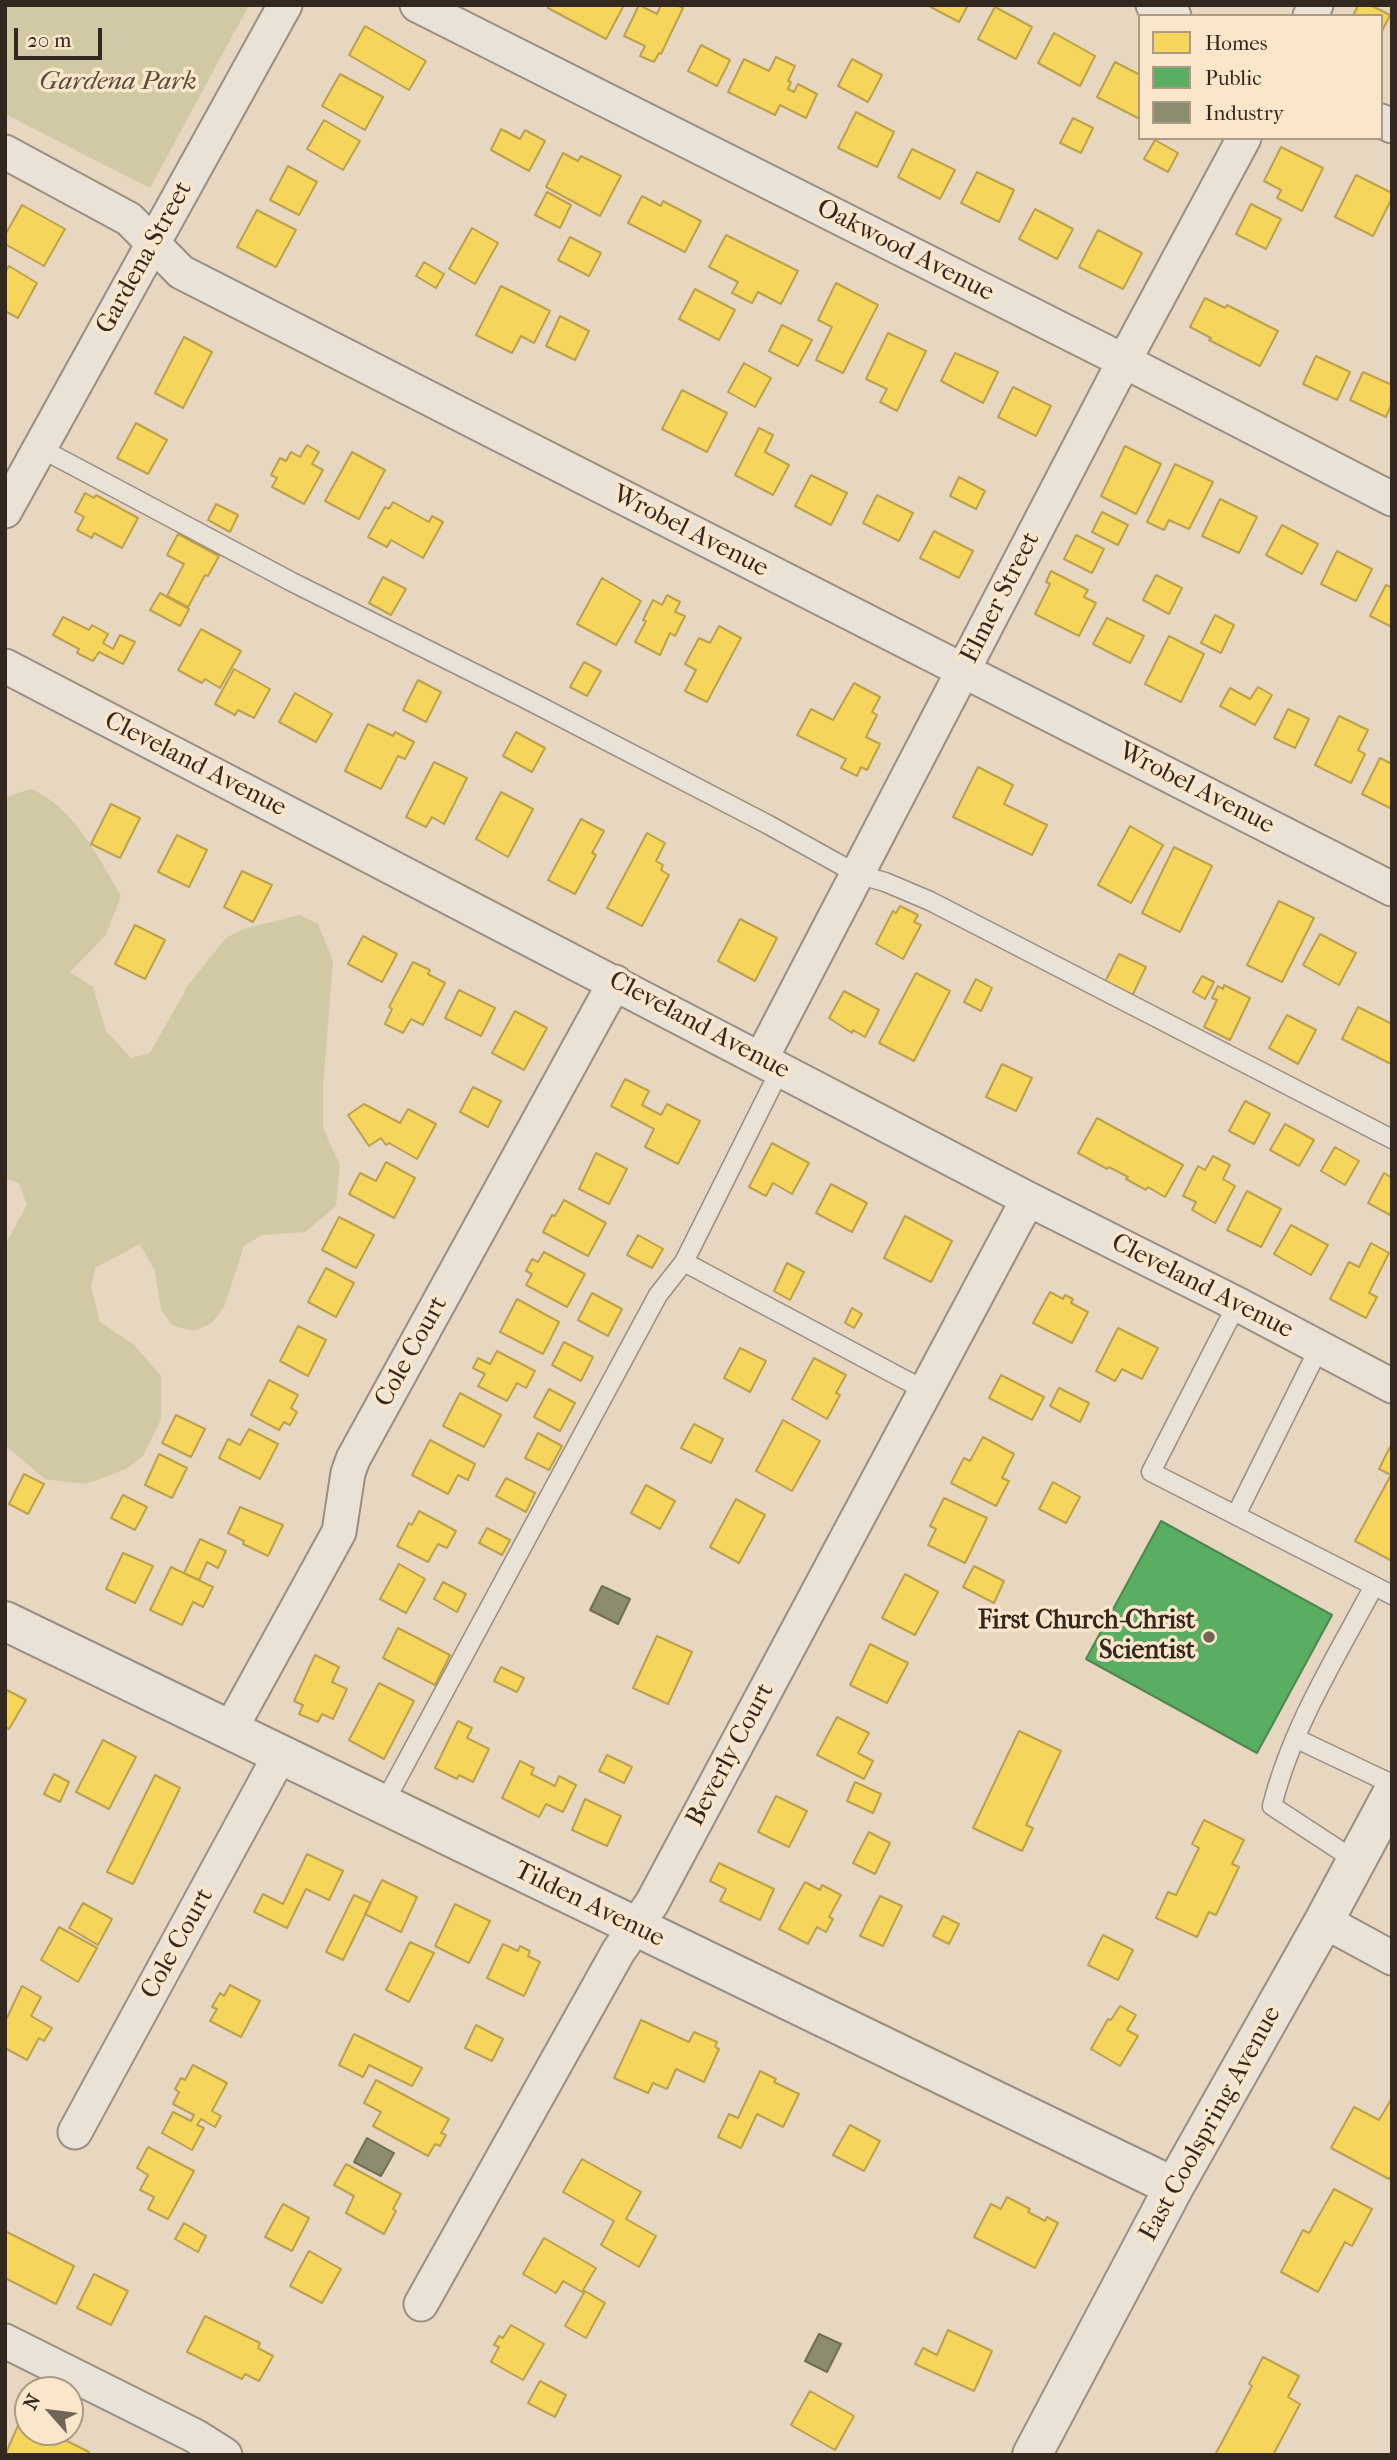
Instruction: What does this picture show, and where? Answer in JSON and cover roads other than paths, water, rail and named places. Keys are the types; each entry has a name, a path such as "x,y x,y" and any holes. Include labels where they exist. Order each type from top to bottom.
{"street":[{"name":"Gardena Street","path":"5,511 285,5"},
{"name":"Oakwood Avenue","path":"417,5 1392,499"},
{"path":"1153,5 1170,14"},
{"name":"Elmer Street","path":"771,1064 857,874 1243,140"},
{"name":"Wrobel Avenue","path":"5,152 129,219 181,272 1392,889"},
{"name":"Cleveland Avenue","path":"5,666 1392,1386"},
{"name":"Cole Court","path":"230,1730 339,1532 348,1473 353,1459 615,982"},
{"name":"Beverly Court","path":"421,2304 618,1952 652,1903 1028,1199"},
{"name":"Tilden Avenue","path":"5,1621 1174,2187"},
{"name":"Cole Court","path":"75,2132 280,1755"},
{"name":"East Coolspring Avenue","path":"1032,2455 1174,2187 1324,1921 1392,1794"},
{"path":"1324,1921 1392,1958"},
{"path":"5,2341 195,2435 225,2455"}],"lane":[{"path":"40,448 292,582 767,824 857,874 886,882 930,901 1392,1139"},
{"path":"383,1805 658,1295 684,1262 771,1064"},
{"path":"684,1262 926,1391"},
{"path":"1237,1304 1151,1472 1392,1595"},
{"path":"1236,1515 1319,1348"},
{"path":"1356,1861 1272,1806 1280,1775 1295,1738 1374,1586"},
{"path":"1295,1738 1392,1784"}],"place":[{"name":"First Church-Christ Scientist","path":"1209,1637"}],"park label":[{"name":"Gardena Park","path":"118,83"}]}
